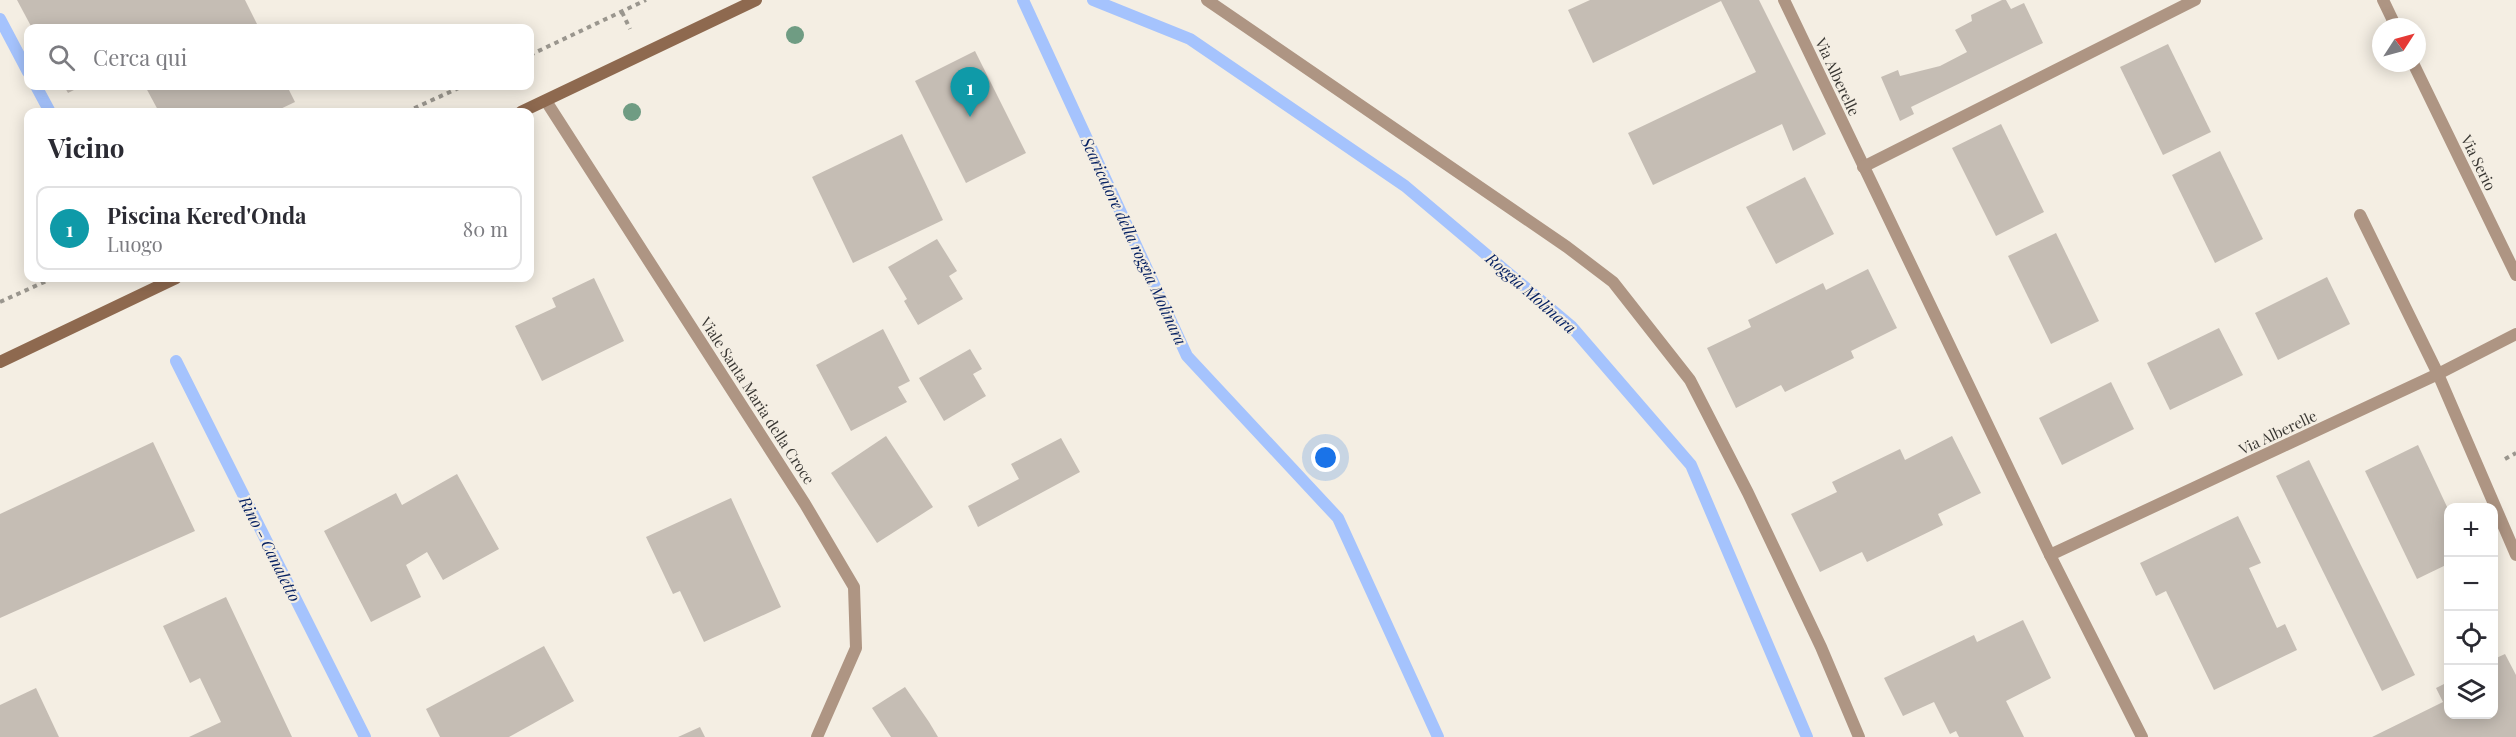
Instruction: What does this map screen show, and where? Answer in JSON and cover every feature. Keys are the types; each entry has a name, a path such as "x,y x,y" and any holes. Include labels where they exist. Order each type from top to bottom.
{"main road":[{"path":"530,108 756,0"},
{"path":"0,362 168,282"}],"street":[{"path":"1207,0 1567,247 1612,282 1648,324 1690,380 1748,493 1821,647 1859,737"},
{"name":"Via Alberelle","path":"1784,0 2050,555 2142,737"},
{"path":"1863,167 2195,0"},
{"path":"2383,0 2392,18"},
{"name":"Via Serio","path":"2417,72 2516,275"},
{"name":"Viale Santa Maria della Croce","path":"546,101 805,504 854,587 856,648 817,737"},
{"path":"2360,215 2439,374 2516,555"},
{"name":"Via Alberelle","path":"2050,555 2439,374 2516,334"}],"path":[{"path":"534,53 646,0"},
{"path":"415,108 455,90"},
{"path":"0,302 44,282"}],"building":[{"path":"17,0 245,0 257,24 30,24"},
{"path":"1590,0 1759,0 1826,134 1793,151 1782,124 1653,185 1628,133 1756,72 1721,1 1593,63 1568,10"},
{"path":"2006,0 2011,9 2024,3 2043,43 1911,107 1914,114 1900,121 1881,77 1898,70 1900,76 1940,66 1967,52 1955,30 1972,21 1971,15"},
{"path":"2168,44 2211,132 2163,155 2120,67"},
{"path":"975,51 1026,153 966,183 915,81"},
{"path":"147,90 289,90 295,102 282,108 157,108"},
{"path":"2001,124 2044,212 1996,236 1952,148"},
{"path":"902,134 943,220 853,263 812,177"},
{"path":"2220,151 2263,239 2215,263 2172,175"},
{"path":"1805,177 1834,234 1776,264 1746,207"},
{"path":"2056,233 2099,321 2051,344 2008,256"},
{"path":"937,239 957,271 949,276 963,299 918,325 904,301 907,299 888,267"},
{"path":"1868,269 1897,328 1851,351 1854,358 1785,392 1781,385 1736,408 1707,348 1751,327 1748,320 1823,283 1826,290"},
{"path":"2327,277 2350,324 2278,360 2255,313"},
{"path":"594,278 624,341 542,381 515,326 556,307 552,298"},
{"path":"2219,328 2243,375 2170,410 2147,363"},
{"path":"883,329 910,381 898,387 907,402 851,431 816,365"},
{"path":"970,349 982,369 973,374 986,396 944,421 919,378"},
{"path":"2111,382 2134,429 2062,465 2039,418"},
{"path":"886,436 933,507 877,543 831,473"},
{"path":"1952,436 1981,493 1938,514 1943,525 1867,562 1862,552 1820,572 1791,514 1837,492 1832,482 1900,449 1905,460"},
{"path":"1061,438 1080,472 978,527 968,506 1019,479 1011,464"},
{"path":"153,442 195,531 0,618 0,514"},
{"path":"2418,445 2445,503 2444,566 2417,579 2365,471"},
{"path":"2309,460 2415,675 2382,691 2276,476"},
{"path":"457,474 499,549 443,580 427,552 406,565 421,597 371,622 324,531 396,493 402,505"},
{"path":"731,498 781,607 704,642 680,591 673,594 646,537"},
{"path":"2238,516 2261,563 2249,568 2277,628 2285,624 2297,650 2214,690 2166,591 2156,596 2140,563"},
{"path":"226,597 292,737 189,737 221,722 200,678 190,683 163,626"},
{"path":"2023,620 2051,678 2006,701 2024,737 1959,737 1956,731 1950,734 1934,702 1903,716 1884,678 1974,635 1977,642"},
{"path":"544,646 574,701 509,737 440,737 426,709"},
{"path":"2505,654 2516,675 2516,737 2372,737 2443,702 2436,688 2444,684 2444,719 2498,719 2498,657"},
{"path":"905,687 938,737 891,737 872,708"},
{"path":"36,688 59,737 0,737 0,705"},
{"path":"700,727 705,737 678,737"}],"waterway":[{"name":"Scaricatore della roggia Molinara","path":"1023,0 1187,356 1338,518 1438,737"},
{"name":"Roggia Molinara","path":"1093,0 1190,39 1405,186 1571,326 1691,465 1807,737"},
{"name":"Rino - Canaletto","path":"0,19 24,64"},
{"name":"Rino - Canaletto","path":"38,90 48,108"},
{"name":"Rino - Canaletto","path":"176,361 365,737"}],"place":[{"name":"Piscina Kered'Onda","path":"970,117"}]}
